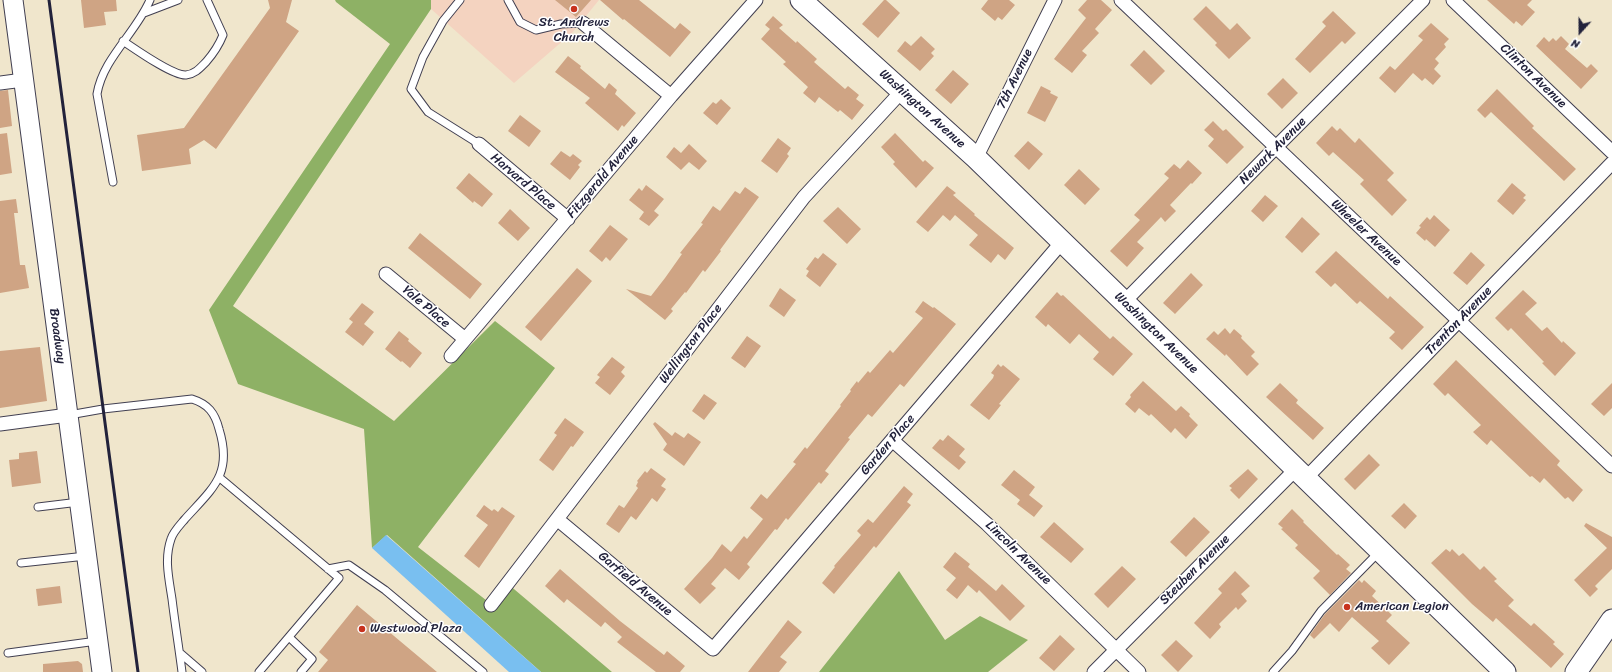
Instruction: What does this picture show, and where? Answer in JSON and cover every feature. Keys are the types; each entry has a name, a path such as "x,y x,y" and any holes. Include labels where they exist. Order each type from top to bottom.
{"main road":[{"name":"Washington Avenue","path":"801,0 976,158 1505,672"},
{"path":"1576,672 1612,620"}],"street":[{"name":"Broadway","path":"13,0 102,672"},
{"name":"Fitzgerald Avenue","path":"451,356 671,96 756,0"},
{"name":"7th Avenue","path":"976,158 1055,0"},
{"name":"Wheeler Avenue","path":"1121,0 1612,466"},
{"name":"Newark Avenue","path":"1124,302 1423,0"},
{"name":"Clinton Avenue","path":"1453,0 1612,152"},
{"path":"583,24 671,96"},
{"path":"0,83 23,80"},
{"name":"Wellington Place","path":"491,605 804,197 902,91"},
{"name":"Harvard Place","path":"479,144 568,219"},
{"name":"Trenton Avenue","path":"1301,473 1459,321 1612,163"},
{"name":"Garden Place","path":"713,649 1062,242"},
{"name":"Yale Place","path":"386,274 465,339"},
{"path":"0,424 68,415"},
{"name":"Lincoln Avenue","path":"892,440 988,524 1139,672"},
{"name":"Steuben Avenue","path":"1094,672 1116,649 1301,473"},
{"name":"Garfield Avenue","path":"557,519 713,649"}],"lane":[{"path":"114,182 97,94 99,81 123,41 144,13 150,0"},
{"path":"144,13 178,0"},
{"path":"123,41 175,73 186,75 197,72 220,43 223,35 207,0"},
{"path":"460,0 443,21 424,57 411,89 428,112 479,144"},
{"path":"508,0 520,22 536,30 561,24 583,24"},
{"path":"68,415 192,399 208,407 214,414 222,438 224,462 220,478 171,538 167,563 182,672"},
{"path":"220,478 339,578 259,672"},
{"path":"38,507 79,502"},
{"path":"1273,672 1292,651 1321,611 1380,550"},
{"path":"21,563 86,556"},
{"path":"328,569 348,565 385,590 483,672"},
{"path":"288,637 312,659 301,672"},
{"path":"8,652 98,641"},
{"path":"180,653 202,672"}],"shaded area":[{"path":"431,0 599,0 572,33 514,83 431,9"}],"green space":[{"path":"335,0 431,0 431,9 233,306 394,421 495,321 555,368 418,547 491,604 508,584 612,672 541,672 387,535 372,548 364,429 238,384 209,310 390,44"},
{"path":"899,571 945,640 980,616 1028,640 988,672 819,672"}],"water":[{"path":"386,535 541,672 509,672 372,548"}],"building":[{"path":"81,0 116,0 117,11 104,12 106,25 84,28"},
{"path":"268,0 292,0 286,22 299,31 216,149 204,140 189,149 191,164 142,171 137,135 184,128 270,8"},
{"name":"St. Andrews Church","path":"555,0 591,0 576,17"},
{"path":"600,0 639,0 675,29 680,23 691,32 670,57"},
{"path":"884,0 886,0 900,13 878,38 862,24"},
{"path":"988,0 1009,0 1015,5 1002,20 998,17 995,21 981,9"},
{"path":"1087,0 1101,0 1112,10 1095,29 1099,33 1082,51 1087,55 1072,73 1054,59 1086,18 1078,10"},
{"path":"1487,0 1532,0 1527,5 1535,12 1522,26 1516,21 1514,24"},
{"path":"1206,6 1230,30 1237,23 1251,38 1229,59 1215,45 1217,43 1193,19"},
{"path":"1333,11 1356,33 1345,44 1342,41 1310,73 1295,59 1326,26 1322,22"},
{"path":"773,16 783,25 779,28 796,43 797,41 817,59 814,62 845,89 848,86 859,95 856,99 864,105 852,120 840,110 838,112 819,97 815,103 803,93 808,87 783,64 786,62 761,39 770,29 765,25"},
{"path":"1431,23 1449,39 1444,44 1446,47 1435,59 1439,63 1434,69 1441,76 1433,85 1425,78 1422,81 1413,73 1395,93 1379,78 1390,66 1395,70 1423,40 1418,36"},
{"path":"921,36 935,49 931,53 934,56 920,71 897,51 905,41 911,46"},
{"path":"1561,36 1569,44 1565,49 1587,68 1591,64 1598,71 1581,89 1536,46 1544,37 1549,42 1553,38 1556,41"},
{"path":"1144,50 1165,71 1151,85 1130,65"},
{"path":"568,56 605,89 609,83 617,90 615,94 636,113 624,127 622,125 618,131 585,103 590,98 555,72"},
{"path":"953,70 969,84 951,104 935,90"},
{"path":"1283,78 1298,93 1282,109 1267,94"},
{"path":"1041,86 1051,91 1050,93 1058,97 1045,122 1027,113"},
{"path":"1497,89 1534,126 1532,128 1576,169 1564,181 1491,112 1485,118 1477,110"},
{"path":"8,90 12,126 0,128 0,91"},
{"path":"721,99 731,108 717,125 703,113 713,102 716,104"},
{"path":"520,115 541,131 529,147 508,131"},
{"path":"1213,121 1223,131 1226,129 1244,147 1227,164 1208,146 1214,139 1204,130"},
{"path":"1332,126 1337,131 1340,128 1355,143 1359,138 1394,173 1387,180 1407,200 1392,216 1360,184 1364,180 1333,152 1329,156 1316,143"},
{"path":"7,133 12,173 0,175 0,134"},
{"path":"895,133 923,162 925,160 934,168 916,188 893,164 895,162 881,147"},
{"path":"778,138 791,148 787,154 789,156 777,173 761,161"},
{"path":"1028,141 1043,154 1029,170 1014,156"},
{"path":"689,144 707,161 699,170 689,162 681,170 666,157 674,147 681,153"},
{"path":"561,151 570,157 573,154 582,161 578,165 580,167 570,180 550,164"},
{"path":"1188,160 1202,173 1170,205 1176,211 1165,222 1161,217 1137,242 1144,248 1127,267 1110,251 1140,220 1134,215 1169,178 1164,174 1174,164 1180,169"},
{"path":"1079,169 1100,189 1085,205 1064,185"},
{"path":"469,173 493,194 482,207 474,201 473,203 456,188"},
{"path":"1512,183 1526,195 1523,198 1526,200 1513,215 1497,201"},
{"path":"646,185 664,199 654,211 659,215 649,226 639,219 644,212 629,200 639,188 642,191"},
{"path":"947,186 956,193 953,195 975,214 974,215 1014,248 1005,260 998,254 991,263 969,245 978,235 955,215 950,221 943,215 928,232 916,222"},
{"path":"745,187 759,197 705,272 703,270 686,293 685,292 671,309 673,311 665,320 626,289 651,296 682,254 680,253 703,224 701,223 713,206 720,211 735,191 740,194"},
{"path":"1265,195 1278,206 1263,222 1251,211"},
{"path":"16,199 18,213 14,213 20,265 25,265 29,288 0,293 0,201"},
{"path":"838,207 861,229 847,244 823,221"},
{"path":"510,209 530,228 518,241 498,223"},
{"path":"1434,215 1450,230 1435,247 1416,233 1421,227 1419,226 1427,217 1430,220"},
{"path":"1302,217 1320,234 1302,253 1285,237"},
{"path":"610,225 628,239 610,261 606,257 602,262 589,251"},
{"path":"420,233 482,284 470,299 408,248"},
{"path":"1336,251 1388,299 1390,296 1424,327 1402,350 1389,338 1395,332 1360,301 1357,304 1335,283 1331,287 1315,272"},
{"path":"1471,252 1485,265 1467,285 1453,273"},
{"path":"823,253 837,264 820,287 806,276 809,271 806,269 815,257 818,259"},
{"path":"577,268 592,281 541,341 525,327"},
{"path":"1191,273 1203,285 1175,314 1163,303"},
{"path":"780,288 796,300 784,317 769,306"},
{"path":"1523,290 1537,303 1525,314 1542,331 1547,327 1562,343 1563,341 1576,353 1555,376 1542,363 1544,362 1511,328 1508,331 1495,318"},
{"path":"1057,292 1061,296 1063,295 1110,339 1113,336 1133,354 1113,376 1093,359 1099,352 1079,334 1070,344 1048,324 1046,327 1035,317"},
{"path":"923,301 933,308 934,307 956,324 904,387 900,384 872,417 868,414 848,438 850,439 825,471 829,474 821,484 819,482 788,520 786,518 777,530 775,529 747,564 750,567 739,580 725,568 711,584 716,588 700,604 684,589 712,558 722,544 731,552 744,536 747,539 763,519 750,508 761,494 767,499 796,464 793,462 805,447 807,449 841,406 840,405 857,381 858,383 868,371 870,373 890,350 893,353 923,318 915,312"},
{"path":"362,303 374,312 364,324 374,332 363,346 345,332 353,322 349,319"},
{"path":"1225,328 1230,334 1234,329 1255,352 1251,356 1259,364 1247,376 1226,354 1225,356 1206,339 1214,331 1218,335"},
{"path":"399,331 422,353 410,368 385,349"},
{"path":"747,336 761,346 745,368 731,358"},
{"path":"40,347 47,401 0,408 0,351"},
{"path":"612,357 625,367 621,372 625,376 610,395 595,383 600,377 597,375"},
{"path":"1456,360 1560,461 1557,465 1583,490 1573,502 1568,497 1565,499 1544,478 1540,483 1532,476 1530,477 1491,440 1487,445 1473,432 1481,425 1448,393 1445,396 1433,384"},
{"path":"998,364 1001,367 1003,365 1020,379 999,404 1001,405 989,420 970,405 993,378 994,375 991,373"},
{"path":"1143,381 1176,411 1181,406 1190,414 1189,416 1198,425 1186,439 1175,428 1171,433 1151,414 1149,416 1139,408 1135,413 1125,404 1131,397 1130,395"},
{"path":"1280,383 1298,400 1296,403 1324,428 1313,440 1266,397"},
{"path":"1612,383 1612,408 1604,416 1591,404"},
{"path":"704,394 717,403 704,420 692,411"},
{"path":"565,418 584,432 573,447 571,446 553,471 539,460 557,435 554,433"},
{"path":"655,422 672,436 675,432 684,438 688,433 701,442 684,466 663,450 667,444 653,424"},
{"path":"948,435 965,449 959,456 966,462 959,470 932,448 940,439 943,441"},
{"path":"37,451 41,483 12,487 9,460 19,459 19,453"},
{"path":"1369,454 1380,465 1355,490 1344,479"},
{"path":"651,468 666,479 661,486 666,489 657,502 652,498 636,520 631,516 619,533 606,524 619,505 624,508 638,488 636,486 637,481 645,471 647,473"},
{"path":"1248,469 1258,479 1239,499 1230,490 1232,488 1229,486"},
{"path":"1014,470 1035,487 1029,495 1043,506 1034,517 1017,504 1020,500 1001,485"},
{"path":"904,486 913,494 907,502 911,505 876,548 874,546 834,594 822,583 835,567 834,566 861,535 857,531 868,519 873,523"},
{"path":"1404,503 1417,516 1405,529 1391,516"},
{"path":"484,505 492,511 494,509 498,512 502,507 515,516 479,568 464,556 488,525 476,516"},
{"path":"1292,509 1304,521 1303,522 1337,555 1338,554 1350,565 1346,569 1351,573 1330,595 1313,578 1320,571 1295,548 1298,545 1281,529 1283,528 1278,524"},
{"path":"1194,517 1210,532 1186,557 1170,542"},
{"path":"1054,522 1084,549 1071,563 1040,537"},
{"path":"1586,523 1612,537 1612,569 1595,586 1598,589 1590,597 1574,580 1607,548 1584,526"},
{"path":"1446,549 1450,552 1452,549 1459,556 1463,553 1480,570 1484,566 1497,579 1494,581 1514,600 1508,606 1531,626 1534,623 1555,642 1553,644 1564,654 1551,668 1496,618 1493,622 1472,604 1431,563"},
{"path":"955,552 970,564 968,567 996,591 1002,584 1025,606 1010,621 979,590 977,593 968,585 957,599 946,590 956,578 943,567"},
{"path":"1122,566 1136,579 1108,608 1094,594"},
{"path":"560,569 620,621 664,655 667,651 685,666 680,672 656,672 617,642 622,637 605,622 601,627 567,599 564,603 545,586"},
{"path":"1235,571 1250,586 1241,594 1247,601 1238,610 1236,607 1219,624 1221,627 1210,639 1194,623 1222,593 1218,589"},
{"path":"1359,580 1362,583 1364,580 1376,591 1372,596 1392,615 1386,621 1410,643 1389,665 1371,648 1379,641 1352,617 1339,632 1330,623 1314,639 1310,635 1325,614"},
{"path":"60,586 62,603 38,606 36,589"},
{"name":"Westwood Plaza","path":"357,605 437,672 318,672 328,660 319,652"},
{"path":"788,620 802,632 780,657 787,662 779,672 748,672"},
{"path":"1060,635 1075,649 1054,671 1039,658"},
{"path":"1176,640 1193,656 1178,672 1161,655"},
{"path":"78,661 82,664 83,672 43,672 43,664"}],"railway":[{"path":"49,0 138,672"}],"place":[{"name":"St. Andrews Church","path":"574,9"},
{"name":"American Legion","path":"1347,607"},
{"name":"Westwood Plaza","path":"362,629"}]}
